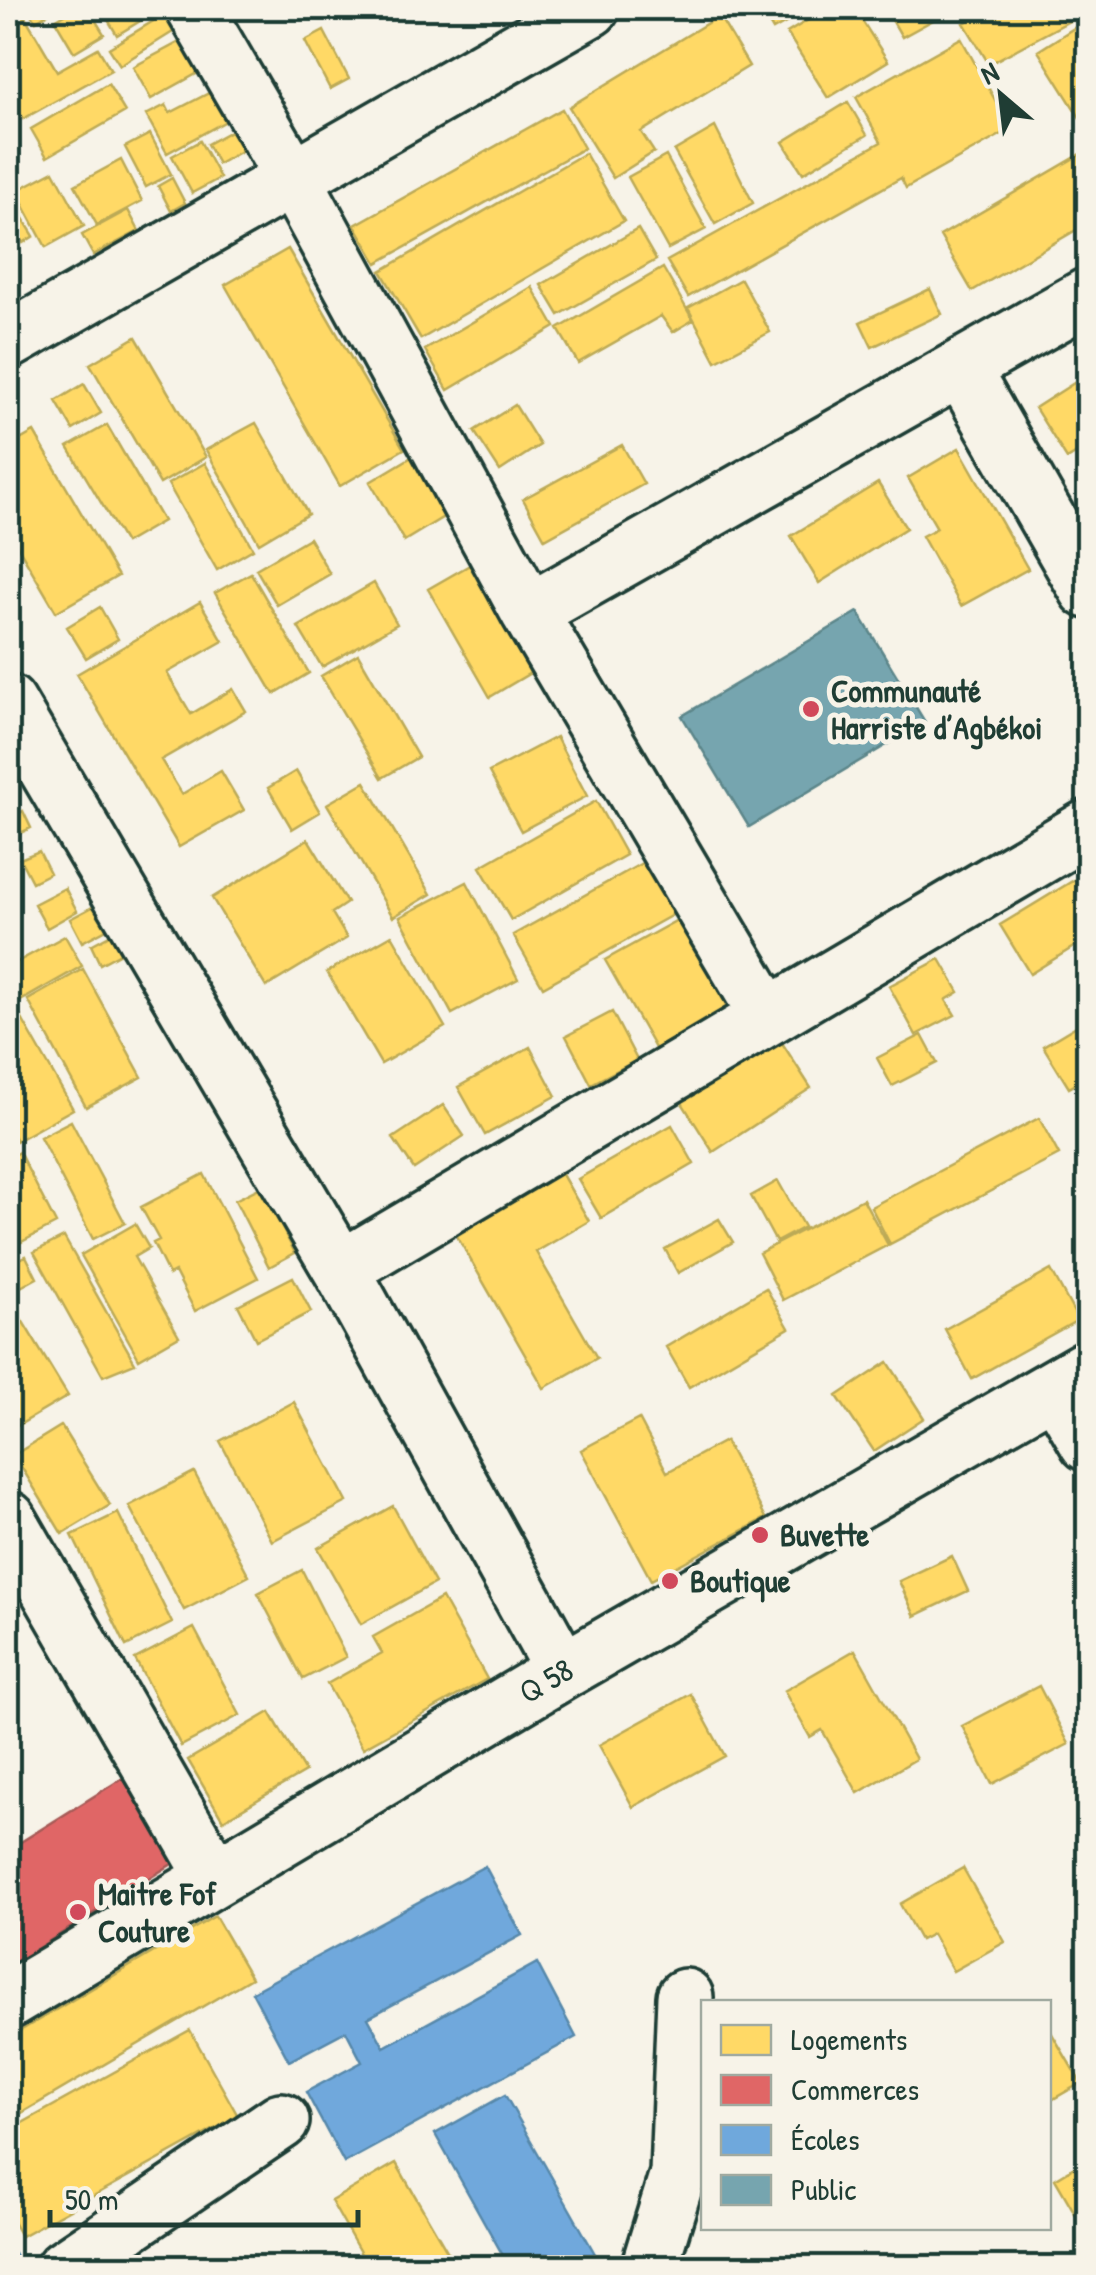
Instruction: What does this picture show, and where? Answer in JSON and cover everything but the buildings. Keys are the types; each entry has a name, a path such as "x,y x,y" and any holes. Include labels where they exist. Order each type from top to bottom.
{"street":[{"path":"194,8 294,180 529,612 767,1014"},
{"path":"8,341 591,8"},
{"path":"529,612 1088,296"},
{"path":"962,370 1088,590"},
{"path":"8,702 26,774 341,1269 563,1671"},
{"path":"341,1269 767,1014 1088,828"},
{"path":"1072,1378 1088,1442"},
{"name":"Q 58","path":"8,2001 563,1671 1072,1378"},
{"path":"9,1524 215,1878"},
{"path":"648,2268 678,2174 685,1997"},
{"path":"64,2268 133,2248 281,2120"}],"place":[{"name":"Communauté Harriste d’Agbékoi","path":"811,709"},
{"name":"Buvette","path":"760,1535"},
{"name":"Boutique","path":"670,1581"},
{"name":"Maitre Fof Couture","path":"78,1912"}]}
